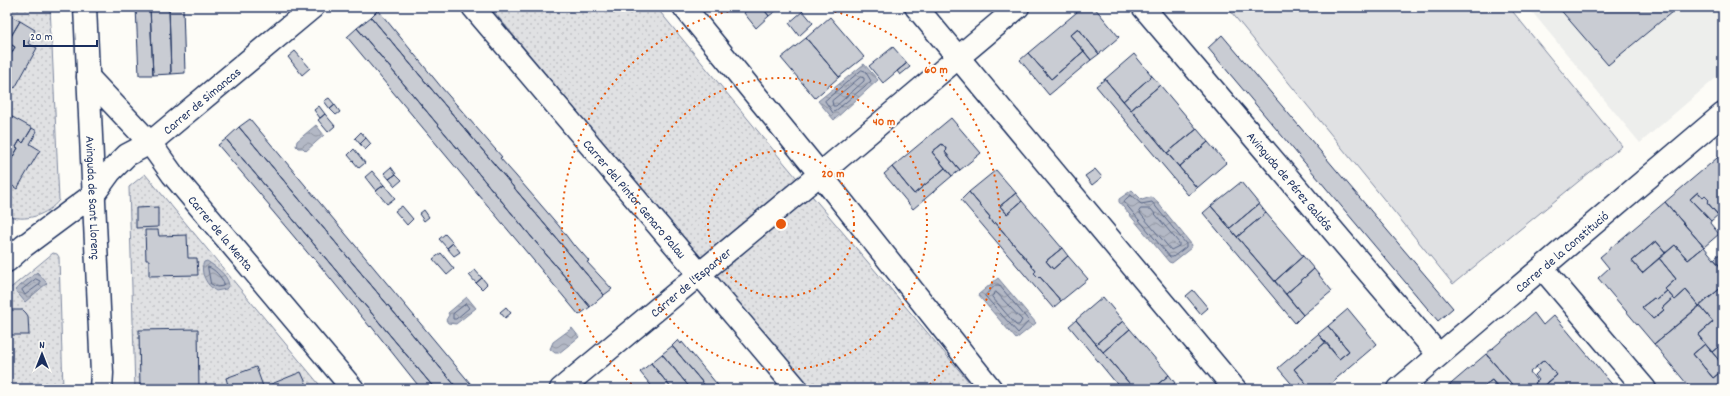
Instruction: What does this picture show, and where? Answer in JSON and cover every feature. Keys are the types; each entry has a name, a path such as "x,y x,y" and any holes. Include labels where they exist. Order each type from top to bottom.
{"street":[{"name":"Avinguda de Sant Llorenç","path":"85,7 102,373 101,389"},
{"name":"Carrer de Simancas","path":"7,262 16,241 94,194 110,172 127,155 150,143 313,7"},
{"name":"Carrer del Pintor Genaro Palau","path":"473,7 797,389"},
{"path":"684,7 820,174 991,389"},
{"path":"916,7 1235,389"},
{"name":"Carrer de l'Esparver","path":"561,389 1018,7"},
{"name":"Avinguda de Pérez Galdós","path":"1142,7 1438,354"},
{"name":"Carrer de la Menta","path":"88,77 150,143 173,175 353,389"},
{"name":"Carrer de la Constitució","path":"1399,389 1438,354 1543,269 1723,114"},
{"path":"1543,269 1645,389"}],"shaded area":[{"path":"7,7 50,7 51,27 49,28 52,46 59,200 49,210 28,218 7,215"},
{"path":"490,7 656,7 780,158 975,389 808,389"},
{"path":"1227,7 1509,7 1622,146 1453,284"},
{"path":"1528,7 1723,7 1723,72 1640,143"},
{"path":"145,174 323,389 135,389 129,187"},
{"path":"53,253 57,254 59,257 63,389 7,389 7,291"}],"water":[{"path":"864,64 878,80 834,120 818,101"},
{"path":"316,125 324,135 306,151 303,148 298,148 296,146 297,141"},
{"path":"1132,190 1142,200 1151,197 1154,198 1192,245 1191,248 1172,263 1169,262 1119,202 1119,199"},
{"path":"207,261 221,271 226,277 229,285 226,289 216,291 207,282 202,270 204,262"},
{"path":"37,272 47,283 25,302 15,290"},
{"path":"998,278 1036,323 1016,339 978,295"},
{"path":"467,297 476,308 456,324 448,323 446,320 449,315 448,313"},
{"path":"572,328 579,337 559,353 555,353 550,349 553,342"}],"building":[{"path":"136,7 150,7 153,75 139,75"},
{"path":"150,7 169,7 171,74 153,75"},
{"path":"169,7 183,7 185,73 171,74"},
{"path":"749,7 762,7 769,16 756,28 744,13"},
{"path":"762,7 781,7 769,16"},
{"path":"1083,7 1094,7 1119,37 1099,54 1078,28 1070,35 1084,51 1051,79 1028,53"},
{"path":"1558,7 1678,7 1608,65"},
{"path":"378,10 442,88 502,157 500,158 559,226 574,246 575,245 589,261 587,262 612,289 604,295 371,17"},
{"path":"803,11 813,23 799,36 789,23"},
{"path":"7,14 20,21 10,38 7,36"},
{"path":"371,17 604,295 590,307 357,28"},
{"path":"830,17 864,57 839,77 806,38"},
{"path":"20,21 35,30 28,43 37,48 15,88 7,83 7,61 15,47 7,42 7,36 10,38"},
{"path":"357,28 590,307 579,315 347,37"},
{"path":"1078,28 1099,54 1091,60 1070,35"},
{"path":"1222,35 1453,308 1438,321 1208,48"},
{"path":"806,38 839,77 815,98 781,58"},
{"path":"7,42 15,47 7,61"},
{"path":"893,47 907,63 883,83 869,66"},
{"path":"295,51 310,68 302,75 288,57"},
{"path":"1084,51 1091,60 1049,95 1020,60 1028,53 1051,79"},
{"path":"1134,54 1152,76 1123,101 1105,79"},
{"path":"907,63 910,67 900,75 897,71"},
{"path":"1152,76 1160,85 1131,110 1123,101"},
{"path":"1105,79 1197,188 1188,195 1096,86"},
{"path":"1160,85 1197,129 1167,153 1131,110"},
{"path":"329,98 335,105 330,109 324,101"},
{"path":"335,105 340,112 336,115 330,109"},
{"path":"319,106 325,114 320,118 314,110"},
{"path":"7,114 32,128 23,143 20,140 16,147 18,148 7,167"},
{"path":"325,114 335,126 328,132 318,120"},
{"path":"951,118 981,153 960,170 945,152 947,150 942,144 932,152 945,168 914,194 892,167"},
{"path":"250,119 475,389 458,389 239,127"},
{"path":"239,127 458,389 435,389 226,139"},
{"path":"32,128 37,131 30,144 40,150 17,189 8,183 7,185 7,167 18,148 16,147 20,140 23,143"},
{"path":"1197,129 1208,142 1179,167 1167,153"},
{"path":"361,132 366,138 360,144 355,138"},
{"path":"366,138 371,144 365,150 360,144"},
{"path":"226,139 435,389 421,389 371,326 370,327 218,145"},
{"path":"1208,142 1226,163 1197,188 1179,167"},
{"path":"942,144 947,150 945,152 960,170 952,176 932,152"},
{"path":"354,149 365,163 359,168 348,155"},
{"path":"1723,153 1723,216 1721,213 1718,215 1707,202 1709,200 1705,196 1703,198 1698,192 1690,199 1711,221 1710,223 1719,234 1704,247 1665,202"},
{"path":"391,167 396,174 389,179 384,173"},
{"path":"892,167 914,194 945,168 952,176 913,209 884,174"},
{"path":"1095,169 1102,177 1092,185 1085,176"},
{"path":"996,170 1016,193 1000,206 1007,214 1022,201 1062,248 1046,261 1053,269 1068,256 1088,279 1061,301 1040,277 1039,278 1034,273 1036,271 995,222 993,224 989,218 990,217 969,192"},
{"path":"372,171 384,185 376,191 365,177"},
{"path":"396,174 402,180 395,186 389,179"},
{"path":"1241,182 1259,204 1230,228 1211,206"},
{"path":"384,185 395,198 387,204 376,191"},
{"path":"969,192 990,217 989,218 993,224 995,222 1036,271 1034,273 1039,278 1040,277 1061,301 1053,308 961,200"},
{"path":"1698,192 1703,198 1705,196 1709,200 1707,202 1718,215 1711,221 1690,199"},
{"path":"1016,193 1022,201 1007,214 1000,206"},
{"path":"1665,202 1704,247 1688,260 1675,245 1666,253 1656,241 1632,261 1642,273 1659,258 1676,279 1665,289 1667,291 1656,300 1654,298 1642,307 1653,319 1664,310 1662,308 1673,298 1675,300 1686,290 1699,306 1654,344 1598,278 1609,268 1600,257"},
{"path":"1259,204 1266,213 1237,237 1230,228"},
{"path":"402,206 413,219 407,225 395,211"},
{"path":"1211,206 1303,315 1295,323 1203,213"},
{"path":"158,207 158,227 136,228 136,208"},
{"path":"424,210 429,217 424,221 419,214"},
{"path":"1266,213 1303,256 1275,281 1237,237"},
{"path":"145,230 158,230 159,236 187,235 188,258 197,258 198,275 149,276 149,260 146,260"},
{"path":"445,234 453,243 447,248 439,239"},
{"path":"1656,241 1666,253 1642,273 1632,261"},
{"path":"453,243 460,252 454,256 447,248"},
{"path":"1675,245 1688,260 1704,247 1723,270 1723,286 1699,306 1686,290 1675,300 1665,289 1676,279 1659,258"},
{"path":"1062,248 1068,256 1053,269 1046,261"},
{"path":"1723,251 1723,270 1714,259"},
{"path":"441,253 454,269 447,275 433,259"},
{"path":"1303,256 1314,269 1286,294 1275,281"},
{"path":"1314,269 1332,291 1303,315 1286,294"},
{"path":"475,270 482,278 476,283 469,275"},
{"path":"482,278 487,284 482,289 476,283"},
{"path":"1723,286 1723,343 1712,352 1698,335 1713,322 1700,306"},
{"path":"1193,290 1208,308 1201,314 1186,296"},
{"path":"1667,291 1673,298 1662,308 1664,310 1653,319 1642,307 1654,298 1656,300"},
{"path":"1103,297 1123,321 1096,344 1076,320"},
{"path":"1700,306 1713,322 1698,335 1705,344 1693,354 1713,378 1723,370 1723,389 1691,389 1654,344"},
{"path":"506,307 511,313 505,318 500,312"},
{"path":"1348,309 1377,344 1324,389 1311,389 1294,369 1326,342 1339,359 1349,351 1328,326"},
{"path":"7,310 23,310 26,313 28,316 29,335 7,335"},
{"path":"1534,313 1543,325 1554,315 1616,389 1541,389 1557,375 1544,360 1530,372 1537,381 1535,383 1538,387 1535,389 1516,389 1486,354"},
{"path":"1076,320 1134,389 1121,389 1069,326"},
{"path":"1123,321 1130,329 1103,352 1096,344"},
{"path":"1328,326 1349,351 1339,359 1318,334"},
{"path":"198,329 199,389 140,389 139,330"},
{"path":"1130,329 1169,375 1152,389 1134,389 1103,352"},
{"path":"1318,334 1326,342 1294,369 1311,389 1296,389 1278,368"},
{"path":"678,340 681,344 682,342 721,389 708,389 672,346"},
{"path":"1723,343 1723,365 1712,352"},
{"path":"1705,344 1723,365 1723,370 1713,378 1693,354"},
{"path":"672,346 708,389 691,389 662,354"},
{"path":"662,354 691,389 672,389 651,363"},
{"path":"1486,354 1516,389 1498,389 1492,380 1485,385 1488,389 1445,389"},
{"path":"1544,360 1557,375 1539,389 1535,383 1539,380 1535,375 1539,371 1536,367"},
{"path":"651,363 672,389 654,389 640,372"},
{"path":"256,367 264,389 229,389 226,378"},
{"path":"301,372 307,385 298,389 265,389 264,387"},
{"path":"1169,375 1175,383 1168,389 1152,389"},
{"path":"1492,380 1499,388 1498,389 1488,389 1485,385"}]}
